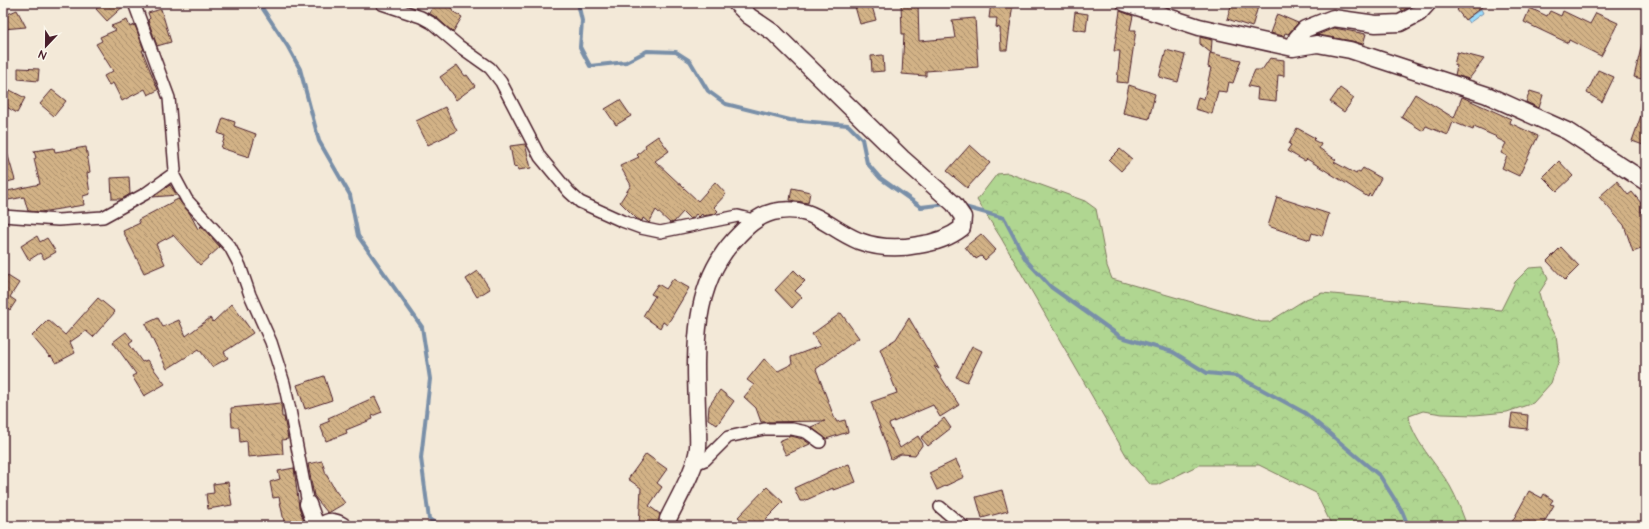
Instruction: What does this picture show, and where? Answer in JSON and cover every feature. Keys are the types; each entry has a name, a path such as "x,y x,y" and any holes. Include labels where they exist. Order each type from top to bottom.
{"street":[{"path":"3,216 58,220 102,217 145,194 173,174 175,170 169,98 134,3"},
{"path":"667,526 695,464 698,448 695,363 698,322 704,292 716,265 729,246 754,220 772,212 796,209 819,218 859,241 885,248 902,248 923,244 952,236 962,228 963,217 954,204 902,158 795,52 774,33 749,16 736,3"},
{"path":"1125,3 1200,27 1293,48 1317,44 1350,50 1487,95 1567,131 1646,182"},
{"path":"1293,48 1297,38 1305,29 1333,18 1376,24 1400,23 1419,13 1428,3"},
{"path":"382,4 421,17 432,23 459,46 490,68 501,82 540,157 569,192 580,202 622,221 641,228 660,232 738,216 754,220"},
{"path":"173,174 187,200 230,247 240,266 250,295 271,342 284,383 308,504 316,526"},
{"path":"695,464 705,460 728,437 764,429 792,429 806,432 820,442"},
{"path":"940,507 963,526"},
{"path":"321,526 326,522 337,522 343,526"}],"green space":[{"path":"1008,173 1085,201 1096,209 1107,266 1112,279 1261,322 1269,322 1306,299 1322,293 1501,310 1515,282 1529,268 1543,267 1548,279 1539,293 1545,315 1556,335 1559,360 1551,383 1533,403 1507,412 1475,415 1442,414 1423,411 1409,416 1411,425 1420,443 1453,491 1467,526 1332,526 1316,493 1259,465 1199,465 1157,485 1151,485 1130,462 1001,238 977,200 997,174"}],"water":[{"path":"1481,9 1483,13 1469,23 1466,19"}],"building":[{"path":"103,3 127,3 107,21 96,9"},
{"path":"436,3 444,3 453,9 452,11 462,17 453,32 429,13"},
{"path":"854,3 871,3 876,20 860,24"},
{"path":"901,3 918,3 919,41 955,38 952,20 975,18 978,67 926,71 926,76 902,74 904,34 902,34"},
{"path":"991,3 1013,3 1007,50 1001,50 1000,28 996,27 997,18 989,18"},
{"path":"1232,3 1259,3 1252,27 1227,19"},
{"path":"1395,3 1415,3 1402,11"},
{"path":"1454,3 1487,3 1465,20 1457,10 1458,9"},
{"path":"1530,8 1547,16 1550,11 1561,16 1563,11 1590,24 1596,13 1618,23 1601,56 1569,40 1568,43 1524,22"},
{"path":"161,9 171,42 157,46 148,20 150,18 148,13"},
{"path":"17,10 26,27 3,29 3,16"},
{"path":"1120,11 1133,16 1130,30 1136,30 1128,83 1117,82 1120,51 1114,51"},
{"path":"1075,12 1088,14 1086,31 1073,29"},
{"path":"1277,14 1298,23 1288,34 1285,33 1284,36 1270,33"},
{"path":"127,20 130,27 135,25 144,50 142,50 158,90 148,95 145,89 122,101 113,83 109,85 104,76 113,71 96,44 102,41 100,37 116,30 111,26"},
{"path":"1334,28 1366,34 1363,44 1317,35"},
{"path":"1200,37 1212,40 1211,53 1200,44"},
{"path":"1642,44 1646,44 1646,80 1634,77"},
{"path":"1166,50 1185,55 1178,82 1159,77"},
{"path":"1457,52 1484,59 1469,79 1455,75 1457,66 1454,65"},
{"path":"1210,53 1241,60 1233,83 1229,82 1227,92 1218,91 1212,114 1195,109 1198,97 1204,99 1211,68 1208,67"},
{"path":"883,55 884,71 872,72 871,56"},
{"path":"1270,58 1284,60 1284,76 1278,75 1276,101 1257,99 1258,88 1248,86 1255,70 1262,70"},
{"path":"457,65 475,86 456,100 440,77"},
{"path":"18,68 39,69 38,81 18,79"},
{"path":"1598,70 1614,77 1602,102 1587,93"},
{"path":"1129,85 1155,94 1149,119 1123,113"},
{"path":"1340,88 1354,98 1344,112 1330,102"},
{"path":"10,90 25,98 17,113 3,105 3,102"},
{"path":"52,90 66,101 54,116 40,104"},
{"path":"1530,91 1543,95 1539,108 1526,102"},
{"path":"1415,94 1454,118 1462,97 1511,119 1510,123 1538,136 1519,176 1502,168 1507,156 1501,153 1506,143 1496,138 1497,137 1474,127 1473,130 1453,122 1448,135 1426,126 1423,131 1401,117"},
{"path":"620,100 631,116 616,125 605,109"},
{"path":"445,107 457,131 428,145 416,121"},
{"path":"1644,107 1646,107 1646,146 1632,141"},
{"path":"223,118 235,122 234,126 256,134 249,157 221,148 225,136 218,133"},
{"path":"1297,128 1315,138 1313,140 1321,144 1319,148 1336,160 1334,162 1356,174 1363,168 1381,178 1371,196 1369,194 1368,197 1307,159 1305,161 1287,151 1291,145 1289,144"},
{"path":"658,136 669,151 655,161 698,201 715,182 726,194 714,207 718,211 715,214 703,216 702,214 699,217 696,214 690,219 683,212 674,222 670,223 656,210 649,223 643,218 642,221 637,219 620,202 631,185 620,166 639,157 637,155 646,147 645,145"},
{"path":"525,144 531,168 518,170 517,166 514,167 510,146"},
{"path":"970,145 990,163 967,188 947,171"},
{"path":"86,147 90,172 87,173 90,194 83,196 84,205 41,212 28,211 24,197 3,201 3,192 40,184 34,159 36,158 34,151 54,148 55,152"},
{"path":"6,149 15,180 3,183 3,150"},
{"path":"1120,149 1132,159 1121,171 1109,160"},
{"path":"1559,161 1573,176 1557,191 1543,177"},
{"path":"129,177 130,194 122,199 112,199 111,178"},
{"path":"1617,181 1628,195 1632,192 1641,203 1641,212 1646,210 1646,247 1633,252 1624,225 1599,197"},
{"path":"170,185 177,195 153,197"},
{"path":"792,188 810,192 808,203 790,200"},
{"path":"1277,197 1329,214 1322,236 1312,233 1310,240 1268,226"},
{"path":"178,199 189,212 198,229 201,226 220,247 200,265 173,235 156,244 165,264 144,273 123,231 140,223 138,220"},
{"path":"981,234 996,250 985,260 981,256 976,259 975,257 974,258 965,247"},
{"path":"37,236 40,242 47,238 56,252 44,259 40,253 29,260 21,246"},
{"path":"1561,247 1579,266 1565,280 1547,261"},
{"path":"794,270 805,281 795,291 802,297 792,308 775,290"},
{"path":"478,271 490,289 477,297 466,279"},
{"path":"3,273 19,283 10,297 16,301 10,310 5,306 3,309"},
{"path":"673,279 689,288 667,325 663,322 660,328 643,316 655,296 651,294 658,284 666,289"},
{"path":"98,298 115,312 93,337 86,331 70,342 75,353 56,363 32,336 48,320 65,335"},
{"path":"232,304 253,333 224,352 228,358 212,367 199,349 167,369 145,324 158,318 163,327 179,320 186,336 210,318 213,322"},
{"path":"841,313 859,338 816,369 834,417 837,422 845,420 848,432 826,439 811,427 825,421 761,422 756,408 744,397 754,385 747,380 764,359 778,371 792,364 791,357 820,346 812,334"},
{"path":"909,318 939,369 934,366 959,405 940,417 933,405 889,424 900,448 918,436 923,444 915,455 901,454 891,459 871,402 897,393 880,349 896,339"},
{"path":"126,332 133,341 129,344 142,362 147,360 165,384 144,396 132,376 136,374 113,342"},
{"path":"972,346 982,351 967,382 956,377"},
{"path":"324,376 332,400 305,409 297,385"},
{"path":"720,390 734,401 717,425 708,419 709,406"},
{"path":"375,397 382,412 372,416 373,419 346,430 347,433 326,441 320,425 330,421 328,418"},
{"path":"281,403 282,417 284,417 288,439 282,440 283,454 248,457 247,441 240,442 239,427 232,427 231,408"},
{"path":"1512,413 1528,415 1527,429 1510,427"},
{"path":"944,418 951,428 928,446 921,438"},
{"path":"791,436 803,439 810,444 786,455 779,441"},
{"path":"646,454 667,469 657,483 662,487 649,506 660,514 658,526 639,526 641,488 628,479"},
{"path":"956,460 964,477 937,490 929,473"},
{"path":"322,461 326,474 335,490 345,503 328,513 314,496 308,464"},
{"path":"849,464 856,482 833,490 833,488 804,501 800,501 794,488 827,472"},
{"path":"294,468 299,507 304,522 285,526 279,497 273,498 270,482 280,479 278,471"},
{"path":"228,482 232,505 208,509 206,494 214,493 213,484"},
{"path":"767,487 783,502 759,526 748,526 738,517"},
{"path":"1002,490 1008,511 982,518 976,497"},
{"path":"1529,491 1542,498 1544,494 1553,500 1550,504 1554,505 1542,526 1519,526 1512,522"}],"waterway":[{"path":"259,3 288,47 300,69 319,141 350,195 358,236 422,327 430,379 421,458 429,519 439,526"},
{"path":"578,3 582,21 580,47 590,66 626,62 647,51 676,52 690,61 708,91 726,104 790,120 848,125 862,139 867,163 880,178 921,207 947,204"},
{"path":"961,206 1004,218 1026,260 1051,287 1121,337 1173,352 1207,373 1237,376 1305,413 1380,476 1402,511 1408,526"}]}
